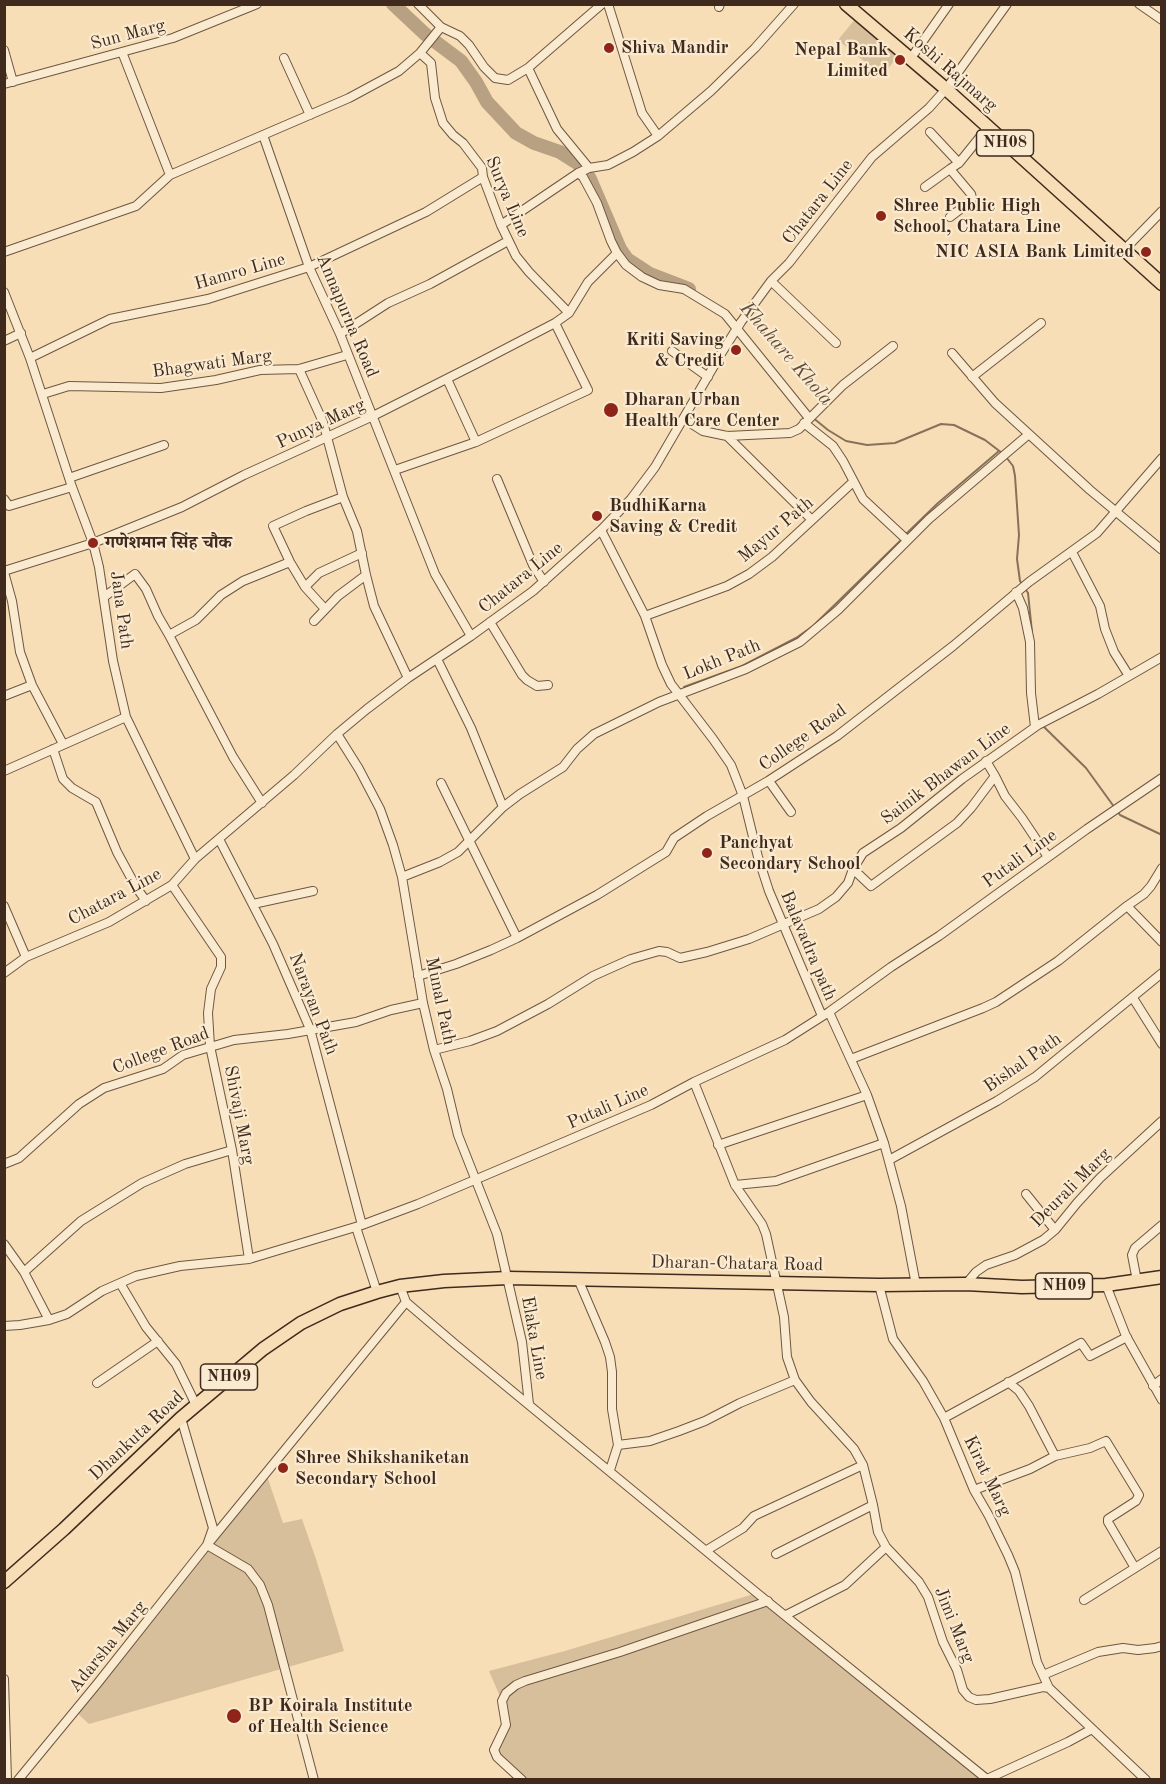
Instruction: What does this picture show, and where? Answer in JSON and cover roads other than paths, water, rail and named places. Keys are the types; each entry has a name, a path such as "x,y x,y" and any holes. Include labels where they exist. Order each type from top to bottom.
{"main road":[{"name":"Koshi Rajmarg","path":"846,4 946,89 1161,284"},
{"name":"NH09","path":"966,1284 1022,1287 1106,1286 1161,1276"},
{"name":"Dharan-Chatara Road","path":"508,1278 879,1285 966,1284"},
{"name":"Dhankuta Road","path":"4,1581 64,1529 181,1418 263,1349 301,1323 340,1304 400,1286 508,1278"}],"street":[{"name":"Sun Marg","path":"9,83 197,30 257,4"},
{"path":"418,4 441,27 460,36 495,78 507,80 528,68 602,4"},
{"path":"608,4 642,112 658,136"},
{"path":"501,225 583,170 608,165 658,136 726,77 794,4"},
{"path":"911,58 949,4"},
{"name":"Chatara Line","path":"4,973 26,957 109,922 172,885 195,859 294,775 337,734 408,678 471,636 544,582 601,530 631,499 655,467 739,325 771,281 789,263 872,157 929,108 946,89 1007,4"},
{"path":"1139,4 1161,20"},
{"path":"4,252 136,206 170,175 349,98 399,71 428,45 441,27"},
{"path":"4,50 9,83"},
{"path":"122,52 170,175"},
{"name":"Surya Line","path":"420,53 430,63 435,98 443,123 476,158 482,168 483,177 508,241 529,272 568,312"},
{"path":"284,58 310,116"},
{"path":"528,68 557,129 583,170 583,177 597,203 617,253 626,266 659,285 684,289 739,325 833,446 863,499 907,540"},
{"path":"925,187 959,163 988,127"},
{"path":"930,132 959,163"},
{"name":"Annapurna Road","path":"263,135 309,267 340,334 435,574 471,636"},
{"path":"950,169 972,198 950,217"},
{"name":"Hamro Line","path":"30,358 110,319 208,299 309,267 426,212 483,177"},
{"path":"1123,250 1161,211"},
{"path":"340,334 388,303 430,284 508,241"},
{"name":"Punya Marg","path":"4,571 93,543 182,507 244,475 373,416 555,323 568,312 588,282 617,253"},
{"path":"771,281 836,343"},
{"name":"Jana Path","path":"4,292 43,394 72,487 93,543 99,567 113,661 126,717 195,859"},
{"path":"394,470 476,442 588,390 555,323"},
{"path":"972,377 1041,323"},
{"path":"4,340 21,333"},
{"path":"684,419 703,430 727,436 790,433 799,429 843,385 893,346"},
{"path":"672,351 708,377"},
{"path":"952,353 995,403 1090,490 1161,550"},
{"name":"Bhagwati Marg","path":"43,394 69,386 161,388 216,380 260,370 299,369 347,355"},
{"path":"299,369 323,422 343,497 357,531 374,606 408,678"},
{"path":"447,379 476,442"},
{"name":"Lokh Path","path":"402,877 458,852 503,807 563,767 577,749 594,734 678,694 746,669 800,642 838,610 928,519 1029,434"},
{"path":"727,436 812,520"},
{"path":"69,478 164,445"},
{"name":"College Road","path":"418,976 456,964 517,938 622,881 666,852 674,838 707,816 769,781 837,736 953,646 1029,582 1097,533 1161,458"},
{"path":"497,479 533,566 544,582"},
{"name":"Mayur Path","path":"645,616 727,586 749,574 772,557 854,482"},
{"path":"4,500 9,506 72,487"},
{"path":"325,609 305,587 273,526 343,497"},
{"name":"Balavadra path","path":"601,530 645,616 662,665 678,694 731,765 743,796 761,865 783,925 867,1095 884,1143 901,1206 916,1285"},
{"path":"1072,552 1100,606 1105,629 1114,651 1129,676"},
{"path":"305,587 320,573 362,553"},
{"path":"169,635 196,620 221,595 243,580 290,562"},
{"path":"4,571 12,600 20,652 32,685 63,744"},
{"path":"104,597 135,574 146,589 233,757 262,802"},
{"path":"314,621 338,596 366,575"},
{"path":"1017,592 1030,642 1031,693 1040,724"},
{"path":"490,622 522,675 537,686 548,685"},
{"name":"Sainik Bhawan Line","path":"434,1050 497,1031 548,1004 593,976 631,959 659,951 680,958 689,956 749,939 819,909 836,897 848,883 863,853 901,828 986,761 1040,724 1161,657"},
{"path":"437,659 471,728 503,807"},
{"path":"4,696 32,685"},
{"path":"4,771 126,717"},
{"name":"Munal Path","path":"337,734 380,809 393,846 402,877 418,976 434,1050 459,1135 497,1234 508,1278"},
{"path":"53,749 63,779 72,788 96,802 117,852 146,901"},
{"path":"986,761 1005,796 1048,857"},
{"path":"853,869 868,885 875,884 957,823 995,776"},
{"name":"Putali Line","path":"4,1326 49,1320 67,1314 102,1291 136,1276 180,1266 249,1259 359,1226 418,1204 643,1109 694,1082 785,1040 1161,778"},
{"path":"769,781 791,812"},
{"path":"441,783 517,938"},
{"name":"Narayan Path","path":"219,839 273,944 310,1029 377,1292"},
{"path":"851,1059 996,1002 1058,961 1144,894 1161,868"},
{"name":"Shivaji Marg","path":"172,885 221,957 221,967 211,989 208,1013 210,1046 232,1150 249,1259"},
{"path":"253,904 314,891"},
{"path":"4,906 26,957"},
{"path":"1126,906 1161,942"},
{"name":"Bishal Path","path":"889,1160 988,1106 1035,1077 1161,973"},
{"path":"1133,998 1161,1044"},
{"name":"College Road","path":"4,1164 19,1158 79,1104 104,1088 163,1070 183,1055 234,1040 288,1034 356,1022 391,1010 423,1003"},
{"name":"Jimi Marg","path":"694,1082 735,1185 762,1224 766,1234 784,1317 787,1357 795,1380 811,1402 854,1449 863,1465 878,1532 886,1547 919,1582 928,1597 943,1642 957,1670 963,1690 969,1697 976,1700 1043,1687 1049,1688"},
{"path":"718,1145 867,1095"},
{"name":"Deurali Marg","path":"966,1284 976,1272 986,1265 1015,1255 1043,1240 1055,1230 1100,1178 1161,1121"},
{"path":"735,1185 776,1180 884,1143"},
{"path":"24,1272 81,1221 142,1183 185,1164 232,1150"},
{"path":"1026,1194 1055,1230"},
{"path":"1137,1281 1132,1255 1135,1248 1161,1225"},
{"path":"4,1244 24,1272 49,1320"},
{"name":"Elaka Line","path":"508,1278 522,1342 529,1404"},
{"path":"578,1279 610,1357 612,1409 618,1445 610,1470"},
{"path":"120,1283 146,1327 176,1364 196,1405"},
{"name":"Kirat Marg","path":"879,1285 893,1339 944,1418 974,1490 1015,1572 1037,1662 1049,1688"},
{"path":"400,1286 406,1302 988,1779 1068,1743 1092,1729"},
{"path":"1106,1286 1127,1337 1161,1400"},
{"path":"314,1779 268,1605 260,1585 248,1569 207,1545 406,1302"},
{"path":"944,1418 1081,1343 1090,1356 1127,1337"},
{"path":"97,1383 158,1341"},
{"path":"1153,1386 1161,1379"},
{"path":"618,1445 650,1441 680,1431 795,1380"},
{"path":"1008,1382 1019,1391 1029,1406 1055,1456"},
{"name":"Adarsha Marg","path":"18,1779 207,1545 213,1528 181,1418"},
{"path":"974,1490 1030,1469 1055,1456 1090,1448 1103,1441 1108,1444 1139,1495 1136,1502 1107,1519 1135,1568"},
{"path":"707,1550 743,1528 754,1516 863,1465"},
{"path":"776,1554 873,1505"},
{"path":"786,1615 845,1585 886,1547"},
{"path":"1084,1600 1161,1551"},
{"path":"522,1779 497,1757 494,1750 506,1725 502,1701 506,1693 516,1685 768,1601"},
{"path":"1043,1675 1098,1652 1123,1648 1138,1650 1161,1646"},
{"path":"4,1679 7,1779"},
{"path":"1049,1688 1146,1779"}],"waterway":[{"name":"Khahare Khola","path":"393,4 425,34 461,61 487,102 516,133 534,143 560,152 579,164 590,179 620,249 627,259 650,274 689,289"},
{"name":"Khahare Khola","path":"812,417 846,441 867,445 895,443 941,424 954,425 985,440 1002,453"},
{"path":"906,534 938,503 999,451"},
{"name":"Khahare Khola","path":"1006,457 1013,466 1015,476 1019,535 1017,559 1020,581 1028,593 1032,632"},
{"path":"684,687 742,666 796,638 813,626 900,541"},
{"name":"Khahare Khola","path":"1043,726 1086,768 1120,815 1162,835"}],"place":[{"name":"Shiva Mandir","path":"609,48"},
{"name":"Nepal Bank Limited","path":"900,60"},
{"name":"Shree Public High School, Chatara Line","path":"881,216"},
{"name":"NIC ASIA Bank Limited","path":"1146,252"},
{"name":"Kriti Saving & Credit","path":"736,350"},
{"name":"Dharan Urban Health Care Center","path":"611,410"},
{"name":"BudhiKarna Saving & Credit","path":"597,516"},
{"name":"गणेशमान सिंह चौक","path":"93,543"},
{"name":"Panchyat Secondary School","path":"707,853"},
{"name":"Shree Shikshaniketan Secondary School","path":"283,1468"},
{"name":"BP Koirala Institute of Health Science","path":"234,1716"}]}
